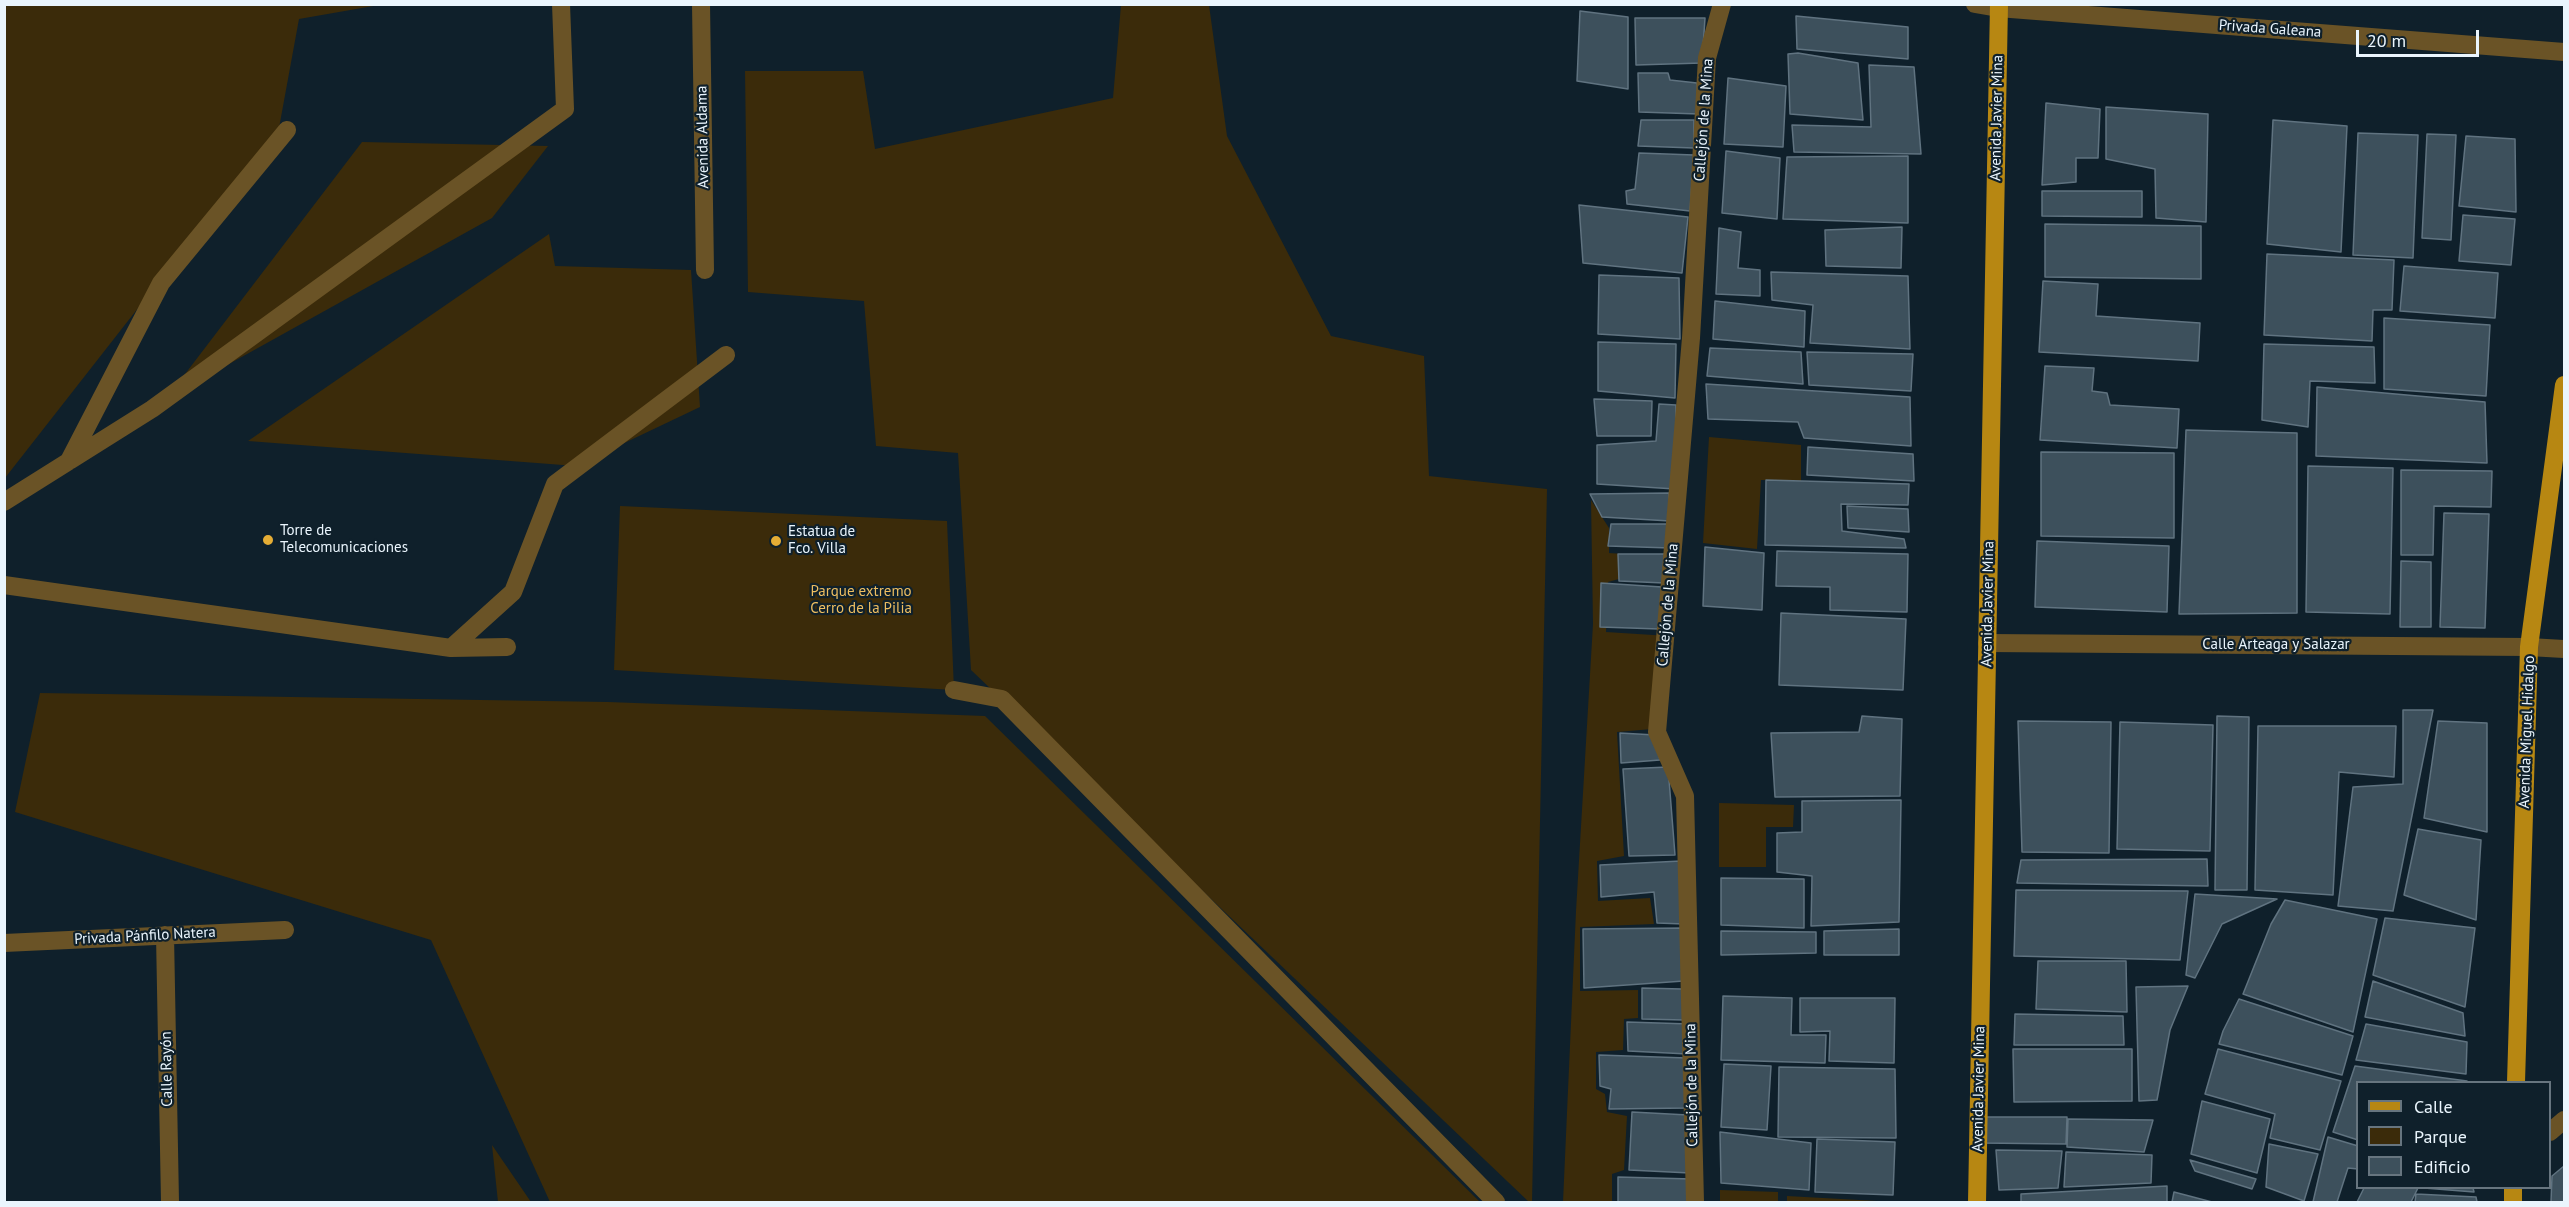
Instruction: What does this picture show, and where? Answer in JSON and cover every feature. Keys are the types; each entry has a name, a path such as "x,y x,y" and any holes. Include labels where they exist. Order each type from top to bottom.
{"main road":[{"name":"Avenida Javier Mina","path":"1977,1203 1999,6"},
{"name":"Avenida Miguel Hidalgo","path":"2516,1081 2529,647 2565,385"}],"street":[{"path":"4,502 152,409 565,109 561,4"},
{"name":"Avenida Aldama","path":"701,4 705,270"},
{"name":"Callejón de la Mina","path":"1695,1203 1685,796 1658,732 1691,338 1707,58 1722,4"},
{"name":"Privada Galeana","path":"1975,4 2565,52"},
{"path":"68,462 161,284 287,130"},
{"path":"451,648 513,592 555,484 726,355"},
{"path":"4,585 451,648 507,647"},
{"name":"Calle Arteaga y Salazar","path":"1987,644 2565,649"},
{"path":"954,690 1002,699 1496,1203"},
{"name":"Privada Pánfilo Natera","path":"4,943 285,930"},
{"name":"Calle Rayón","path":"165,935 170,1203"},
{"path":"2551,1130 2565,1120"}],"green space":[{"path":"5,5 379,5 299,19 279,128 5,478"},
{"path":"1121,5 1209,5 1227,136 1331,336 1424,356 1429,476 1547,489 1532,1202 1529,1202 971,670 958,453 876,446 864,301 748,292 745,71 863,71 875,149 1113,98"},
{"path":"362,142 548,146 492,218 166,399"},
{"path":"549,234 555,266 691,270 700,407 576,466 248,441"},
{"path":"1709,437 1801,445 1801,481 1761,480 1757,549 1703,543"},
{"path":"1591,500 1609,528 1609,553 1623,554 1626,577 1608,582 1606,632 1669,636 1664,728 1617,732 1624,856 1597,861 1598,901 1650,898 1654,924 1580,927 1580,991 1638,990 1638,1018 1624,1019 1623,1050 1596,1052 1596,1089 1605,1094 1607,1112 1627,1116 1624,1170 1612,1174 1612,1202 1563,1202 1576,911 1593,624"},
{"name":"Parque extremo Cerro de la Pilia","path":"620,506 947,521 954,690 614,670"},
{"path":"40,693 608,702 985,716 1480,1202 550,1202 431,940 15,812"},
{"path":"1719,803 1794,805 1793,827 1766,827 1766,867 1719,867"},
{"path":"492,1145 531,1202 498,1202"},
{"path":"1720,1190 1778,1192 1778,1202 1720,1202"},
{"path":"1787,1196 1895,1202 1787,1202"}],"building":[{"path":"1580,11 1628,17 1628,89 1577,81"},
{"path":"1796,16 1908,27 1908,59 1797,49"},
{"path":"1635,18 1705,18 1702,63 1636,65"},
{"path":"1798,53 1858,63 1863,120 1790,114 1788,54"},
{"path":"1869,65 1914,67 1921,154 1794,152 1792,125 1871,127"},
{"path":"1638,73 1668,73 1670,80 1697,83 1699,114 1639,112"},
{"path":"1728,78 1786,86 1783,147 1724,144"},
{"path":"2046,103 2100,109 2098,158 2076,158 2076,182 2042,185"},
{"path":"2106,107 2208,114 2206,222 2156,218 2155,169 2106,159"},
{"path":"1641,120 1694,120 1694,148 1638,146"},
{"path":"2273,120 2347,126 2341,252 2267,244"},
{"path":"2358,133 2418,135 2413,258 2353,255"},
{"path":"2427,134 2456,135 2451,240 2422,238"},
{"path":"2466,136 2515,139 2516,212 2459,206"},
{"path":"1726,151 1780,158 1777,219 1722,213"},
{"path":"1639,153 1694,155 1690,211 1627,204 1626,191 1635,189"},
{"path":"1908,156 1908,223 1783,219 1787,157"},
{"path":"2042,191 2142,191 2142,217 2042,216"},
{"path":"1579,205 1688,217 1682,273 1583,263"},
{"path":"2463,215 2515,219 2511,265 2459,261"},
{"path":"2045,224 2201,226 2201,279 2045,277"},
{"path":"1902,227 1901,268 1826,266 1825,230"},
{"path":"1719,228 1741,232 1738,268 1760,270 1760,296 1716,294"},
{"path":"2267,254 2394,260 2392,310 2373,310 2372,341 2264,335"},
{"path":"2404,266 2498,273 2495,318 2400,311"},
{"path":"1771,272 1908,276 1910,349 1810,343 1813,305 1772,300"},
{"path":"1599,275 1679,278 1680,339 1598,334"},
{"path":"2043,281 2098,284 2096,316 2200,323 2198,361 2039,352"},
{"path":"1715,301 1805,311 1804,347 1713,339"},
{"path":"2384,318 2490,325 2486,396 2384,389"},
{"path":"1598,342 1676,344 1675,398 1598,391"},
{"path":"2264,344 2374,347 2375,383 2310,381 2308,427 2262,420"},
{"path":"1710,348 1801,352 1803,384 1707,376"},
{"path":"1807,352 1913,354 1911,391 1809,385"},
{"path":"2045,366 2094,368 2092,391 2107,393 2110,405 2179,409 2177,448 2040,440"},
{"path":"1706,384 1910,397 1911,446 1804,438 1798,422 1708,419"},
{"path":"2317,387 2485,402 2487,463 2316,456"},
{"path":"1594,399 1652,401 1651,436 1597,436"},
{"path":"1659,404 1676,405 1675,489 1597,484 1597,445 1656,441"},
{"path":"2186,430 2297,433 2297,613 2179,614"},
{"path":"1808,447 1913,454 1914,481 1807,475"},
{"path":"2041,452 2174,453 2174,538 2041,536"},
{"path":"2308,466 2393,468 2390,614 2306,612"},
{"path":"2401,470 2492,471 2491,507 2434,506 2433,555 2401,555"},
{"path":"1766,480 1909,484 1908,505 1841,504 1842,531 1904,539 1906,548 1765,545"},
{"path":"1669,493 1670,521 1602,517 1590,494"},
{"path":"1847,506 1908,509 1909,532 1848,528"},
{"path":"2444,513 2489,514 2485,628 2440,627"},
{"path":"1611,524 1671,524 1670,548 1608,546"},
{"path":"2037,541 2169,546 2167,612 2035,607"},
{"path":"1705,547 1764,553 1762,610 1703,606"},
{"path":"1777,551 1908,554 1907,612 1830,610 1830,587 1776,586"},
{"path":"1618,554 1665,554 1664,583 1619,581"},
{"path":"2401,561 2431,562 2431,627 2400,627"},
{"path":"1601,583 1662,587 1659,629 1600,627"},
{"path":"1781,613 1906,619 1903,690 1779,685"},
{"path":"2403,710 2433,710 2393,911 2338,906 2353,787 2403,784"},
{"path":"1862,716 1902,719 1900,796 1775,797 1771,733 1859,732"},
{"path":"2217,716 2249,717 2247,890 2215,890"},
{"path":"2018,721 2111,722 2109,853 2022,852"},
{"path":"2438,721 2487,723 2487,832 2424,818"},
{"path":"2120,722 2213,725 2210,851 2117,849"},
{"path":"2258,726 2396,726 2394,777 2339,772 2333,895 2255,890"},
{"path":"1620,733 1655,735 1660,760 1621,763"},
{"path":"1668,767 1675,855 1629,856 1623,769"},
{"path":"1901,800 1899,922 1811,926 1812,876 1777,872 1777,833 1802,832 1802,801"},
{"path":"2418,829 2481,840 2476,920 2404,895"},
{"path":"2207,859 2208,886 2017,883 2021,860"},
{"path":"1681,861 1684,924 1657,923 1654,892 1601,897 1600,865"},
{"path":"1721,878 1804,879 1804,928 1721,925"},
{"path":"2016,890 2188,891 2180,960 2014,956"},
{"path":"2195,894 2277,899 2222,924 2195,978 2186,975"},
{"path":"2285,900 2377,919 2353,1032 2243,994 2271,924"},
{"path":"2385,918 2475,928 2465,1007 2373,975"},
{"path":"1684,928 1684,981 1584,988 1583,929"},
{"path":"1899,929 1899,955 1824,955 1824,931"},
{"path":"1721,931 1816,932 1816,953 1721,955"},
{"path":"2038,961 2126,961 2127,1012 2036,1009"},
{"path":"2373,981 2463,1013 2465,1036 2365,1017"},
{"path":"2188,986 2170,1030 2157,1100 2139,1101 2136,987"},
{"path":"1642,988 1682,989 1684,1020 1642,1019"},
{"path":"1723,996 1792,998 1791,1035 1826,1035 1825,1063 1721,1060"},
{"path":"1800,998 1895,998 1894,1063 1829,1061 1830,1031 1800,1032"},
{"path":"2239,999 2353,1036 2342,1075 2219,1044"},
{"path":"2015,1014 2123,1016 2124,1045 2014,1045"},
{"path":"1627,1022 1690,1024 1688,1054 1628,1051"},
{"path":"2366,1024 2467,1042 2466,1074 2356,1060"},
{"path":"2013,1049 2132,1049 2132,1101 2014,1102"},
{"path":"2218,1049 2341,1081 2320,1150 2270,1138 2275,1114 2205,1094"},
{"path":"1599,1055 1687,1058 1688,1108 1609,1109 1611,1089 1600,1086"},
{"path":"1724,1064 1771,1066 1767,1130 1721,1127"},
{"path":"2355,1066 2467,1081 2356,1081 2356,1139 2333,1132"},
{"path":"1779,1067 1895,1069 1896,1138 1778,1137"},
{"path":"2202,1101 2270,1119 2257,1173 2191,1154"},
{"path":"1632,1112 1688,1115 1690,1173 1629,1170"},
{"path":"1984,1117 2067,1117 2066,1144 1981,1143"},
{"path":"2068,1119 2153,1120 2144,1152 2067,1147"},
{"path":"1720,1132 1811,1143 1809,1190 1721,1183"},
{"path":"2328,1137 2356,1145 2356,1169 2348,1168 2337,1202 2313,1202"},
{"path":"1817,1139 1895,1142 1893,1195 1815,1192"},
{"path":"2269,1144 2318,1154 2304,1201 2266,1187"},
{"path":"1996,1150 2062,1151 2058,1188 1999,1190"},
{"path":"2066,1152 2152,1155 2151,1183 2064,1187"},
{"path":"2190,1160 2256,1179 2252,1189 2195,1171"},
{"path":"2564,1166 2564,1202 2551,1202 2552,1176"},
{"path":"1618,1177 1692,1179 1691,1202 1618,1202"},
{"path":"2167,1186 2167,1202 2021,1202 2021,1194"},
{"path":"2364,1189 2418,1189 2411,1202 2357,1202"},
{"path":"2436,1189 2473,1189 2474,1192"},
{"path":"2174,1192 2212,1202 2172,1202"},
{"path":"2416,1194 2476,1197 2477,1202 2415,1202"}],"place":[{"name":"Torre de Telecomunicaciones","path":"268,540"},
{"name":"Estatua de Fco. Villa","path":"776,541"}]}
